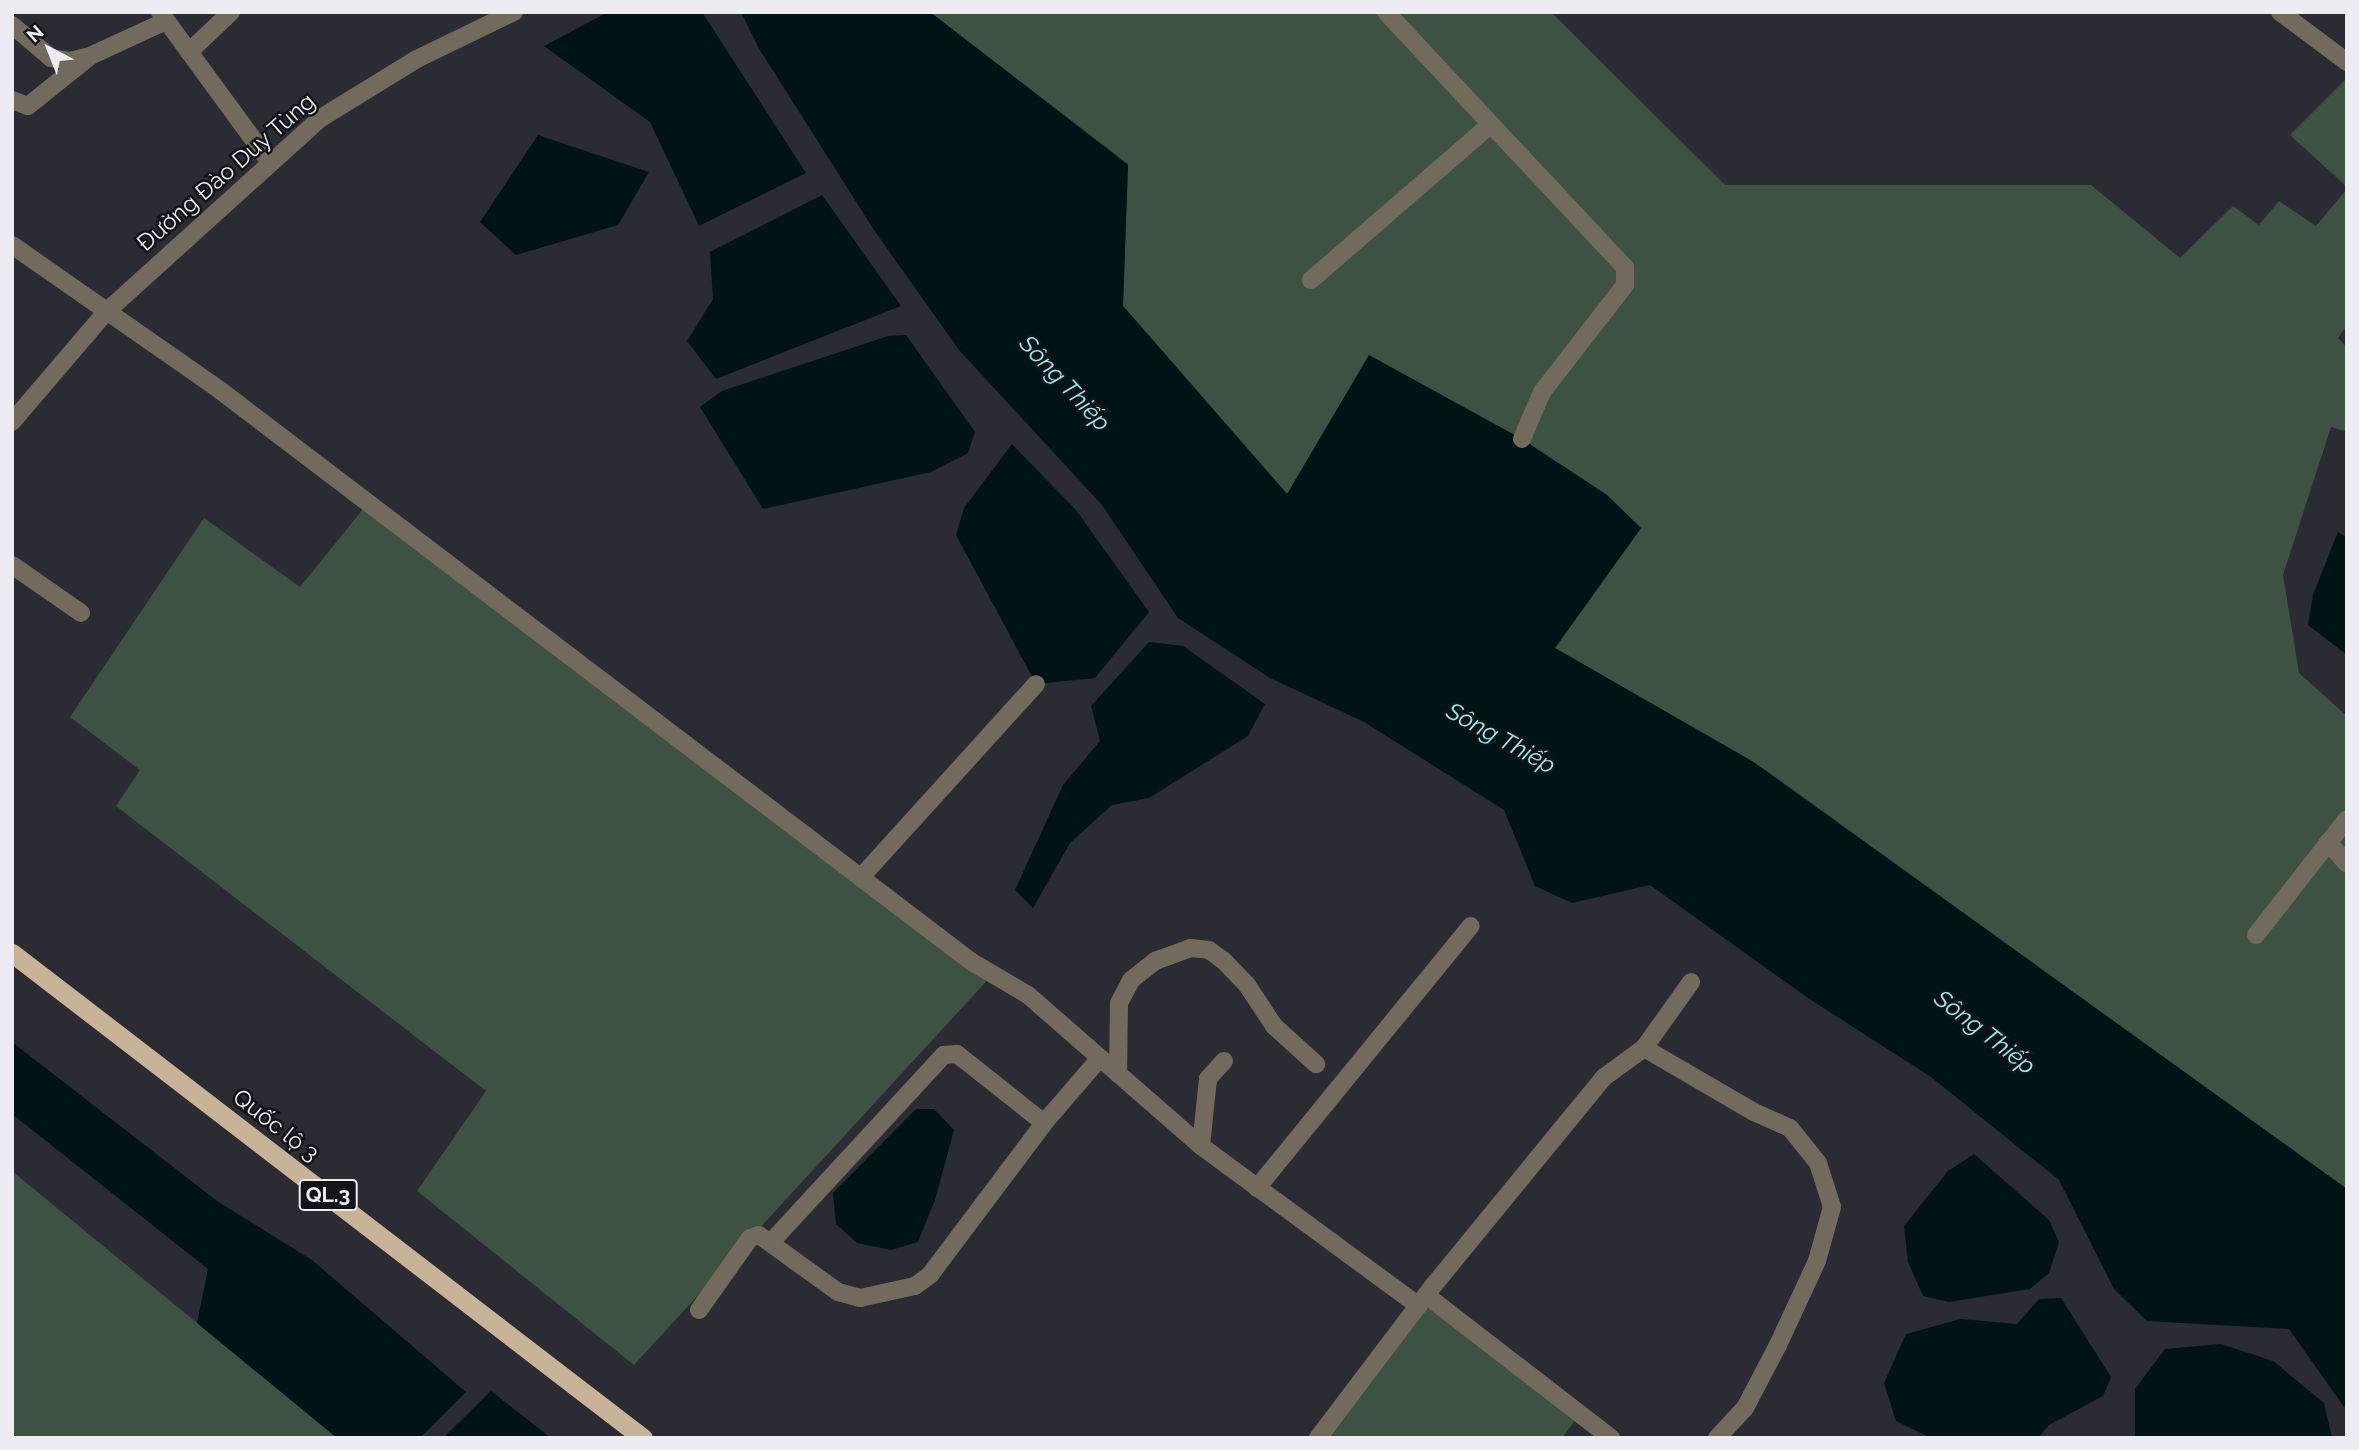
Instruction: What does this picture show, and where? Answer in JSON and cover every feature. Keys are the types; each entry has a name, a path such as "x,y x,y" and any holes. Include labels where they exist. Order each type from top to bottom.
{"highway":[{"name":"Quốc lộ 3","path":"12,953 643,1438"}],"street":[{"path":"189,51 231,12"},
{"name":"Đường Đào Duy Tùng","path":"12,422 106,312 269,161 321,118 417,59 514,12"},
{"path":"1386,12 1489,126 1625,267 1625,285 1542,392 1522,439"},
{"path":"2280,12 2347,62"},
{"path":"12,100 28,106 90,57 163,16 269,161"},
{"path":"12,25 51,58 90,57"},
{"path":"1311,280 1489,126"},
{"path":"12,245 221,391 972,962 1028,995 1200,1146 1422,1300 1611,1438"},
{"path":"12,565 81,613"},
{"path":"862,876 1036,684"},
{"path":"2256,935 2347,819"},
{"path":"2328,842 2347,864"},
{"path":"1257,1188 1471,926"},
{"path":"1118,1074 1119,1003 1131,980 1155,961 1191,948 1209,950 1223,960 1247,985 1274,1026 1317,1064"},
{"path":"1318,1438 1422,1300 1603,1078 1644,1048 1691,982"},
{"path":"1644,1048 1754,1112 1790,1128 1818,1163 1832,1207 1817,1261 1778,1345 1745,1408 1717,1438"},
{"path":"773,1240 944,1055 957,1054 1044,1123"},
{"path":"699,1310 750,1238 759,1234 773,1240 838,1292 860,1298 915,1286 930,1275 1044,1123 1100,1058"},
{"path":"1200,1146 1208,1079 1224,1061"}],"green space":[{"path":"930,12 1551,12 1725,185 2091,185 2180,258 2233,206 2259,225 2279,201 2316,226 2347,189 2347,325 2338,338 2347,347 2347,432 2331,427 2283,575 2299,673 2347,716 2347,1189 1764,769 1555,648 1641,528 1369,355 1288,495 1123,306 1128,164"},
{"path":"2345,80 2347,82 2347,187 2290,135"},
{"path":"368,503 993,974 634,1365 417,1191 486,1091 116,806 140,770 70,717 204,518 300,587"},
{"path":"12,1171 197,1323 337,1438 12,1438"},
{"path":"1426,1295 1580,1414 1562,1438 1318,1438"}],"water":[{"path":"608,12 702,12 806,173 699,226 650,122 544,46"},
{"name":"Sông Thiếp","path":"741,12 930,12 1128,165 1123,306 1287,494 1369,355 1522,439 1607,495 1641,528 1555,648 1752,761 2347,1189 2347,1411 2289,1329 2147,1321 2114,1289 2059,1180 1931,1077 1808,998 1650,885 1572,903 1535,886 1504,810 1364,722 1270,678 1178,618 1102,505 959,350 874,230 758,47"},
{"path":"538,135 649,172 618,225 516,255 480,222"},
{"path":"822,195 901,306 716,379 687,341 713,299 710,252"},
{"path":"906,335 975,432 968,453 931,472 763,509 700,407 722,391 888,336"},
{"path":"1012,444 1076,510 1149,612 1095,678 1036,684 956,535 964,508"},
{"path":"2338,532 2347,538 2347,655 2308,625 2313,595"},
{"path":"1149,642 1183,646 1265,704 1248,736 1149,798 1112,805 1070,843 1033,908 1015,890 1063,785 1100,741 1091,706"},
{"path":"12,1042 217,1201 312,1260 466,1392 420,1438 337,1438 197,1323 208,1269 12,1114"},
{"path":"916,1109 934,1109 954,1130 935,1200 918,1242 891,1250 857,1243 836,1224 833,1193"},
{"path":"1974,1154 2049,1220 2059,1242 2049,1273 2030,1289 1949,1302 1923,1296 1908,1262 1904,1226 1948,1171"},
{"path":"2061,1298 2111,1377 2103,1396 2049,1425 2038,1438 1931,1438 1896,1421 1884,1383 1906,1334 1961,1319 2017,1324 2039,1299"},
{"path":"2221,1344 2273,1361 2324,1403 2332,1438 2135,1438 2135,1389 2165,1349"},
{"path":"491,1391 551,1438 443,1438"}]}
